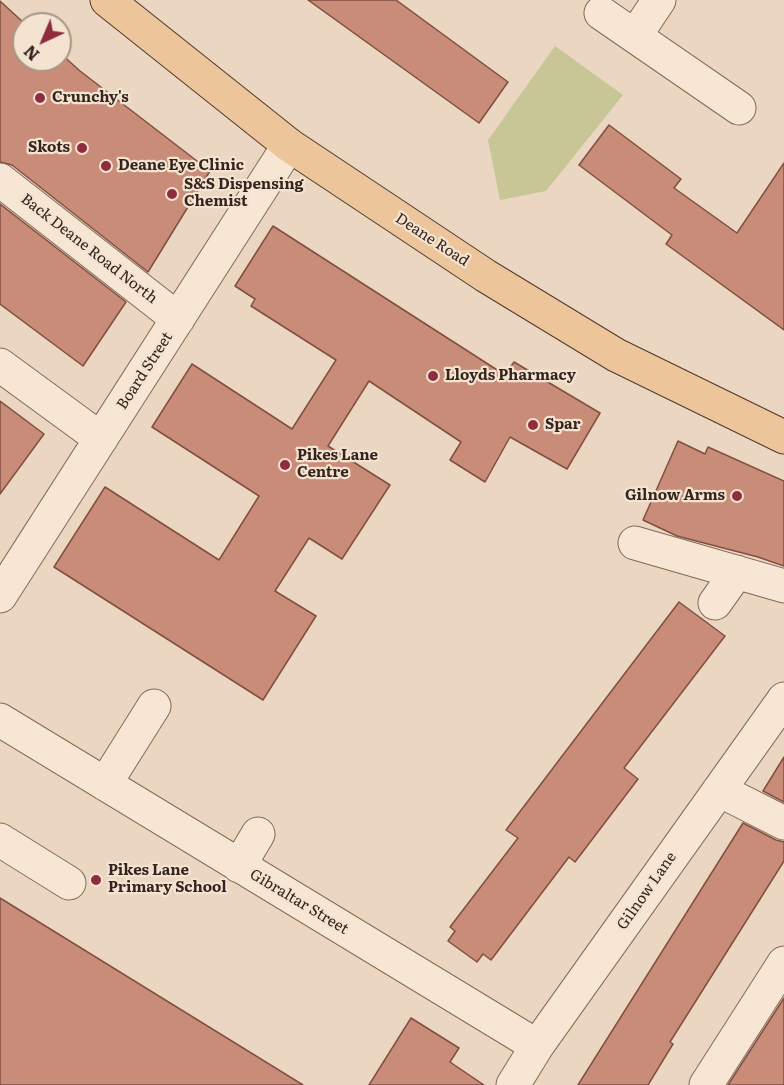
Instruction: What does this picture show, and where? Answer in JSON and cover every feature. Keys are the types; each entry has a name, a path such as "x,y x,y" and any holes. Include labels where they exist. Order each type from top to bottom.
{"main road":[{"name":"Deane Road","path":"107,0 289,145 486,276 616,355 784,437"}],"street":[{"path":"635,36 658,1"},
{"path":"601,13 739,108"},
{"name":"Board Street","path":"0,596 11,555 100,439 289,145"},
{"name":"Back Deane Road North","path":"0,180 178,319"},
{"path":"0,365 100,439"},
{"path":"634,543 784,586"},
{"path":"715,603 737,572"},
{"name":"Gilnow Lane","path":"513,1085 537,1046 784,699"},
{"path":"105,784 154,706"},
{"name":"Gibraltar Street","path":"0,720 537,1046"},
{"path":"719,790 784,823"},
{"path":"238,866 258,834"},
{"path":"0,840 69,883"},
{"path":"706,1085 784,963"}],"shaded area":[{"path":"555,46 623,95 546,191 500,200 488,140"}],"building":[{"path":"308,0 396,0 508,82 479,123"},
{"path":"0,1 12,12 12,72 72,72 72,64 210,171 148,272 12,165 0,162"},
{"path":"609,125 681,179 674,188 737,233 784,163 784,330 666,244 672,235 579,165"},
{"path":"0,204 126,302 83,366 0,304"},
{"name":"Pikes Lane Centre","path":"273,226 505,375 514,362 600,413 567,469 510,437 485,482 450,460 461,442 369,381 328,446 390,485 342,559 309,538 275,591 316,616 263,700 54,567 105,487 219,560 259,496 152,427 192,364 292,429 336,360 251,306 255,299 235,286"},
{"path":"0,401 44,434 0,494"},
{"name":"Gilnow Arms","path":"678,441 705,454 708,447 784,481 784,566 677,536 643,520"},
{"path":"679,602 725,636 624,768 638,779 575,862 569,857 491,960 483,954 477,962 448,941 455,931 450,927 518,838 506,830"},
{"path":"784,757 784,802 763,791"},
{"path":"743,823 784,842 784,861 670,1042 673,1044 648,1085 578,1085"},
{"path":"0,898 303,1085 0,1085"},
{"path":"784,998 784,1085 728,1085"},
{"path":"411,1018 459,1048 450,1062 484,1085 369,1085"}],"place":[{"name":"Crunchy's","path":"40,98"},
{"name":"Skots","path":"82,148"},
{"name":"Deane Eye Clinic","path":"106,166"},
{"name":"S&S Dispensing Chemist","path":"172,194"},
{"name":"Lloyds Pharmacy","path":"433,376"},
{"name":"Spar","path":"533,425"},
{"name":"Pikes Lane Centre","path":"285,465"},
{"name":"Gilnow Arms","path":"737,496"},
{"name":"Pikes Lane Primary School","path":"96,880"}]}
